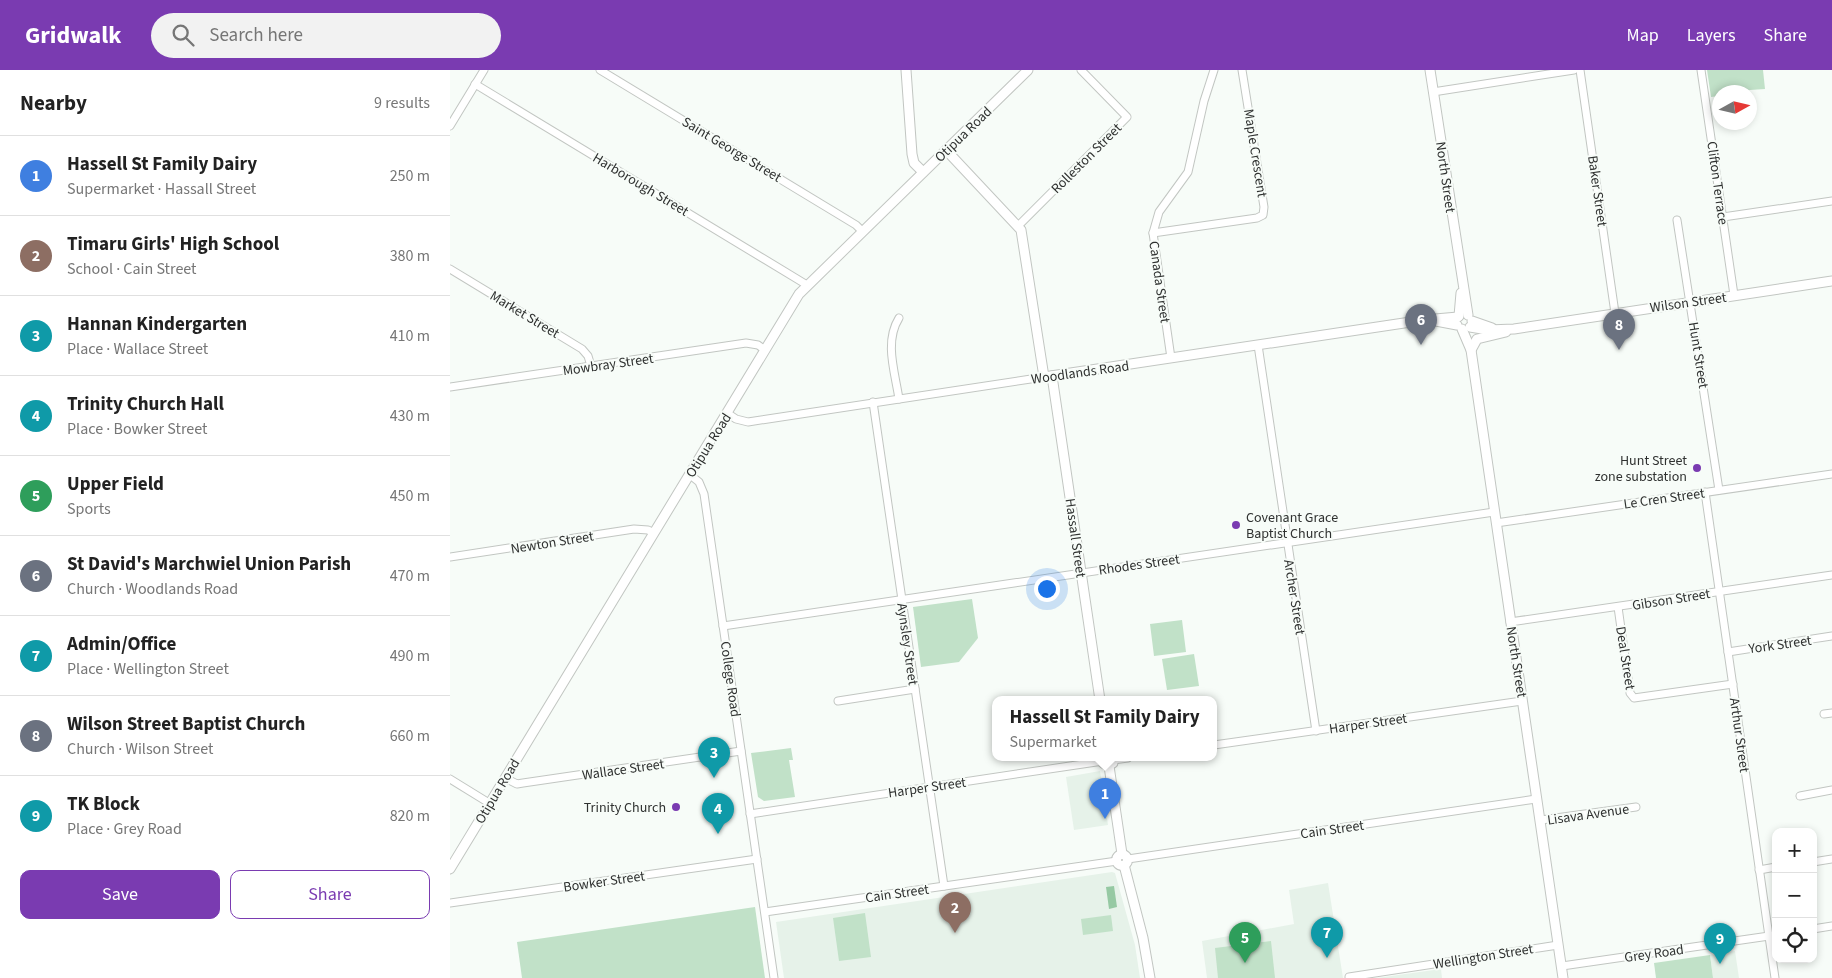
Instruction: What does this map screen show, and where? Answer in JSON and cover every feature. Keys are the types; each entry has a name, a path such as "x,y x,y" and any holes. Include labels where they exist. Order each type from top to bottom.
{"street":[{"path":"450,126 484,70"},
{"name":"Saint George Street","path":"600,70 856,225 862,231"},
{"path":"906,70 912,154 914,163 923,172"},
{"name":"Otipua Road","path":"450,869 765,350 807,285 1028,70"},
{"name":"Rolleston Street","path":"1019,225 1127,117 1081,70"},
{"name":"Canada Street","path":"1171,358 1153,233 1159,212 1188,172 1204,101 1214,70"},
{"name":"Maple Crescent","path":"1153,233 1257,218 1263,215 1264,207 1242,70"},
{"name":"North Street","path":"1430,70 1461,283 1464,322 1471,348 1563,978"},
{"path":"1433,92 1574,70"},
{"name":"Baker Street","path":"1580,70 1616,313"},
{"name":"Clifton Terrace","path":"1701,70 1734,295"},
{"name":"Harborough Street","path":"475,84 807,285"},
{"name":"Hassall Street","path":"946,150 1019,225 1024,241 1081,572 1099,696"},
{"path":"1723,217 1832,201"},
{"name":"Hunt Street","path":"1677,220 1719,490"},
{"name":"Market Street","path":"450,269 582,349 588,356 590,366"},
{"name":"Wilson Street","path":"1464,322 1488,324 1494,329 1514,329 1832,281"},
{"path":"898,399 890,340 892,330 899,318"},
{"name":"Woodlands Road","path":"727,413 736,419 748,422 1434,320 1464,322"},
{"name":"Wilson Street","path":"1471,348 1479,338 1499,335 1514,329"},
{"name":"Mowbray Street","path":"450,387 746,343 758,345 765,350"},
{"name":"Archer Street","path":"1258,345 1316,731"},
{"name":"Aynsley Street","path":"873,402 944,886"},
{"name":"College Road","path":"690,474 702,487 774,978"},
{"name":"Le Cren Street","path":"1496,523 1832,474"},
{"name":"Arthur Street","path":"1705,492 1759,870 1772,935"},
{"name":"Rhodes Street","path":"723,626 902,598 1494,512"},
{"name":"Newton Street","path":"450,557 634,529 648,530 654,533"},
{"name":"Gibson Street","path":"1510,622 1832,575"},
{"name":"Deal Street","path":"1618,607 1630,693 1634,698 1733,684"},
{"name":"York Street","path":"1728,652 1832,636"},
{"path":"838,701 915,689"},
{"name":"Harper Street","path":"1217,745 1522,700"},
{"name":"Wallace Street","path":"505,778 517,784 742,751"},
{"path":"1108,761 1123,860 1143,938 1150,978"},
{"name":"Harper Street","path":"750,814 1108,761"},
{"path":"450,780 489,804"},
{"path":"1800,796 1832,790"},
{"name":"Cain Street","path":"765,912 1536,799"},
{"name":"Lisava Avenue","path":"1540,820 1636,807"},
{"name":"Bowker Street","path":"450,903 757,859"},
{"path":"1817,861 1832,859"},
{"path":"1759,870 1772,868"},
{"path":"1817,928 1832,926"},
{"name":"Grey Road","path":"1562,966 1772,935"},
{"name":"Wellington Street","path":"1349,977 1558,945"},
{"name":"Arthur Street","path":"1773,963 1774,978"}],"shaded area":[{"path":"1707,70 1763,70 1765,89 1757,90 1757,85 1712,85 1711,97"},
{"path":"972,599 978,638 959,662 921,667 913,607"},
{"path":"1182,620 1186,652 1154,656 1150,624"},
{"path":"1194,654 1199,686 1167,690 1162,659"},
{"path":"791,748 793,760 789,760 795,797 764,801 758,797 751,753"},
{"path":"1100,771 1108,825 1074,830 1066,777"},
{"path":"1115,873 1135,945 1140,978 784,978 776,922"},
{"path":"1328,883 1343,978 1207,978 1202,941 1294,924 1289,890"},
{"path":"1114,886 1117,907 1109,909 1106,887"},
{"path":"755,907 765,978 522,978 517,942"},
{"path":"865,913 871,957 839,961 833,918"},
{"path":"1111,915 1113,931 1083,935 1081,919"},
{"path":"1271,941 1275,978 1218,978 1215,948"},
{"path":"1735,951 1739,978 1713,978 1710,955"},
{"path":"1710,955 1713,978 1656,978 1654,963"},
{"path":"1441,969 1442,978 1377,978"}],"place":[{"name":"St David's Marchwiel Union Parish","path":"1421,345"},
{"name":"Wilson Street Baptist Church","path":"1619,350"},
{"name":"Hunt Street zone substation","path":"1697,468"},
{"name":"Covenant Grace Baptist Church","path":"1236,525"},
{"name":"Hannan Kindergarten","path":"714,778"},
{"name":"Trinity Church","path":"676,807"},
{"name":"Hassell St Family Dairy","path":"1105,819"},
{"name":"Trinity Church Hall","path":"718,834"},
{"name":"Timaru Girls' High School","path":"955,933"},
{"name":"Admin/Office","path":"1327,958"},
{"name":"Upper Field","path":"1245,963"},
{"name":"TK Block","path":"1720,964"}]}
